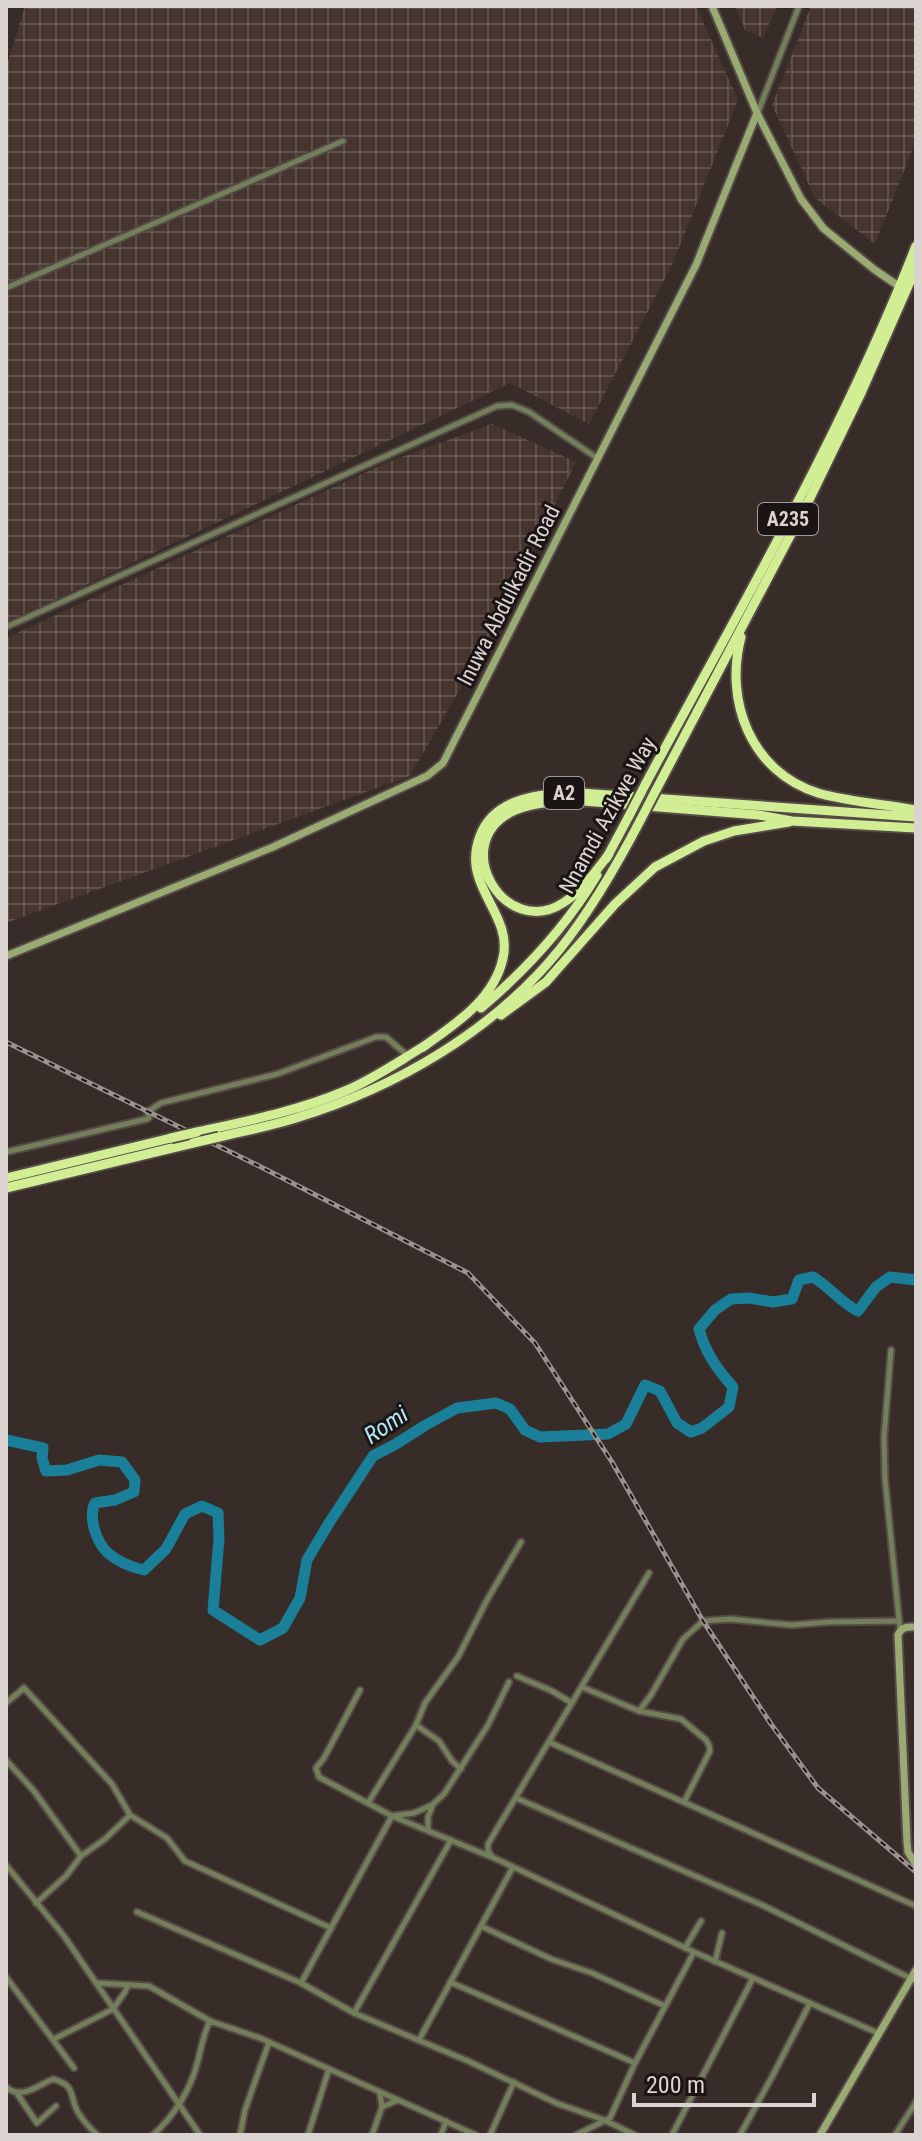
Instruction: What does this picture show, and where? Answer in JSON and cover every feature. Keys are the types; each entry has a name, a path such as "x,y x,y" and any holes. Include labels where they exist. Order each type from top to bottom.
{"highway":[{"name":"Nnamdi Azikwe Way","path":"6,1178 171,1138 219,1137 257,1129 361,1095 449,1048 496,1013 541,970 559,951 608,881 746,618 861,393 904,289 916,246"},
{"name":"Nnamdi Azikwe Way","path":"6,1188 290,1110 345,1091 447,1033 482,1007 532,961 569,917 609,854 809,478 916,268"},
{"path":"746,618 736,666 736,693 750,736 773,767 795,783 819,793 916,810"},
{"name":"A2","path":"423,1047 472,1009 484,997 498,974 505,941 479,879 477,845 494,814 519,801 546,794 581,793 916,817"},
{"path":"609,854 562,904 536,911 513,906 501,897 491,886 483,861 485,846 498,822 509,813 542,803 571,800 759,815 792,821"},
{"name":"A2","path":"449,1048 521,1002 546,982 615,904 655,867 676,855 734,831 792,821 916,828"}],"street":[{"path":"712,6 757,113 801,199 824,229 904,289"},
{"path":"757,113 799,6"},
{"name":"Inuwa Abdulkadir Road","path":"6,956 273,847 427,776 443,763 696,265 757,113"},
{"path":"6,288 343,141"},
{"path":"6,627 497,406 512,405 529,412 597,458"},
{"path":"6,1152 147,1119 147,1112 161,1103 277,1074 376,1037 386,1037 408,1056"},
{"path":"891,1350 884,1437 885,1479 900,1625 907,1842 908,1852 916,1865"},
{"path":"368,1803 416,1725 425,1703 458,1657 521,1542"},
{"path":"492,1857 488,1844 649,1573"},
{"path":"639,1711 683,1639 703,1621 730,1619 791,1625 829,1622 916,1627"},
{"path":"517,1676 572,1703"},
{"path":"392,1816 414,1813 432,1805 444,1794 488,1725 509,1682"},
{"path":"582,1687 639,1711 681,1719 709,1745 710,1751 684,1802"},
{"path":"6,1703 24,1688 112,1784 130,1815 167,1838 185,1861 331,1928"},
{"path":"360,1690 316,1768 319,1777 392,1816 492,1857 715,1962 878,2033"},
{"path":"651,1695 657,1714"},
{"path":"416,1725 439,1741 461,1769"},
{"path":"549,1742 916,1906"},
{"path":"6,1760 34,1791 81,1856"},
{"path":"516,1798 762,1905 915,1976 878,2033 820,2135"},
{"path":"428,1829 432,1805"},
{"path":"36,1903 66,1876 81,1856 130,1815"},
{"path":"301,1983 392,1816"},
{"path":"354,2013 451,1840"},
{"path":"6,1865 64,1936 200,2135"},
{"path":"419,2040 513,1867"},
{"path":"137,1912 301,1983 354,2013 556,2103 607,2119 635,2135"},
{"path":"685,1948 701,1921"},
{"path":"481,1926 665,2006"},
{"path":"715,1962 722,1933"},
{"path":"576,2135 607,2119 694,1952"},
{"path":"6,1977 74,2068"},
{"path":"672,2135 753,1978"},
{"path":"450,1982 635,2063"},
{"path":"95,1983 149,1986 210,2021 269,2042 476,2135"},
{"path":"54,2040 113,2009 128,1985"},
{"path":"740,2135 810,2003"},
{"path":"153,2135 179,2103 196,2068 210,2021"},
{"path":"240,2135 245,2110 269,2042"},
{"path":"308,2135 329,2069"},
{"path":"18,2094 53,2079 65,2083 70,2086 78,2113 97,2135"},
{"path":"490,2135 514,2082"},
{"path":"6,2087 18,2094 37,2123 56,2106"},
{"path":"372,2135 382,2107 379,2092"},
{"path":"382,2107 398,2100"},
{"path":"895,2135 916,2102"},
{"path":"441,2135 446,2121"}],"shaded area":[{"path":"25,6 696,6 738,100 673,263 589,424 510,383 6,623 6,68"},
{"path":"735,6 777,6 763,38 745,30"},
{"path":"811,6 916,6 916,141 875,244 815,198 772,105"},
{"path":"492,424 576,462 495,628 410,776 6,923 6,638 388,462"}],"waterway":[{"name":"Romi","path":"6,1440 43,1448 46,1471 67,1470 99,1460 122,1462 135,1480 134,1492 115,1500 95,1503 93,1522 100,1543 108,1553 134,1567 144,1570 166,1549 185,1514 202,1506 218,1513 213,1610 260,1640 283,1628 300,1598 307,1560 373,1456 424,1426 457,1408 496,1403 510,1409 525,1430 540,1437 608,1434 626,1424 645,1385 660,1391 677,1423 691,1432 702,1428 729,1407 733,1387 712,1360 699,1329 715,1310 731,1299 773,1302 792,1299 799,1280 813,1277 858,1311 876,1287 890,1277 916,1280"}],"railway":[{"path":"6,1042 468,1273 535,1343 612,1462 703,1621 771,1724 818,1788 916,1872"}]}
